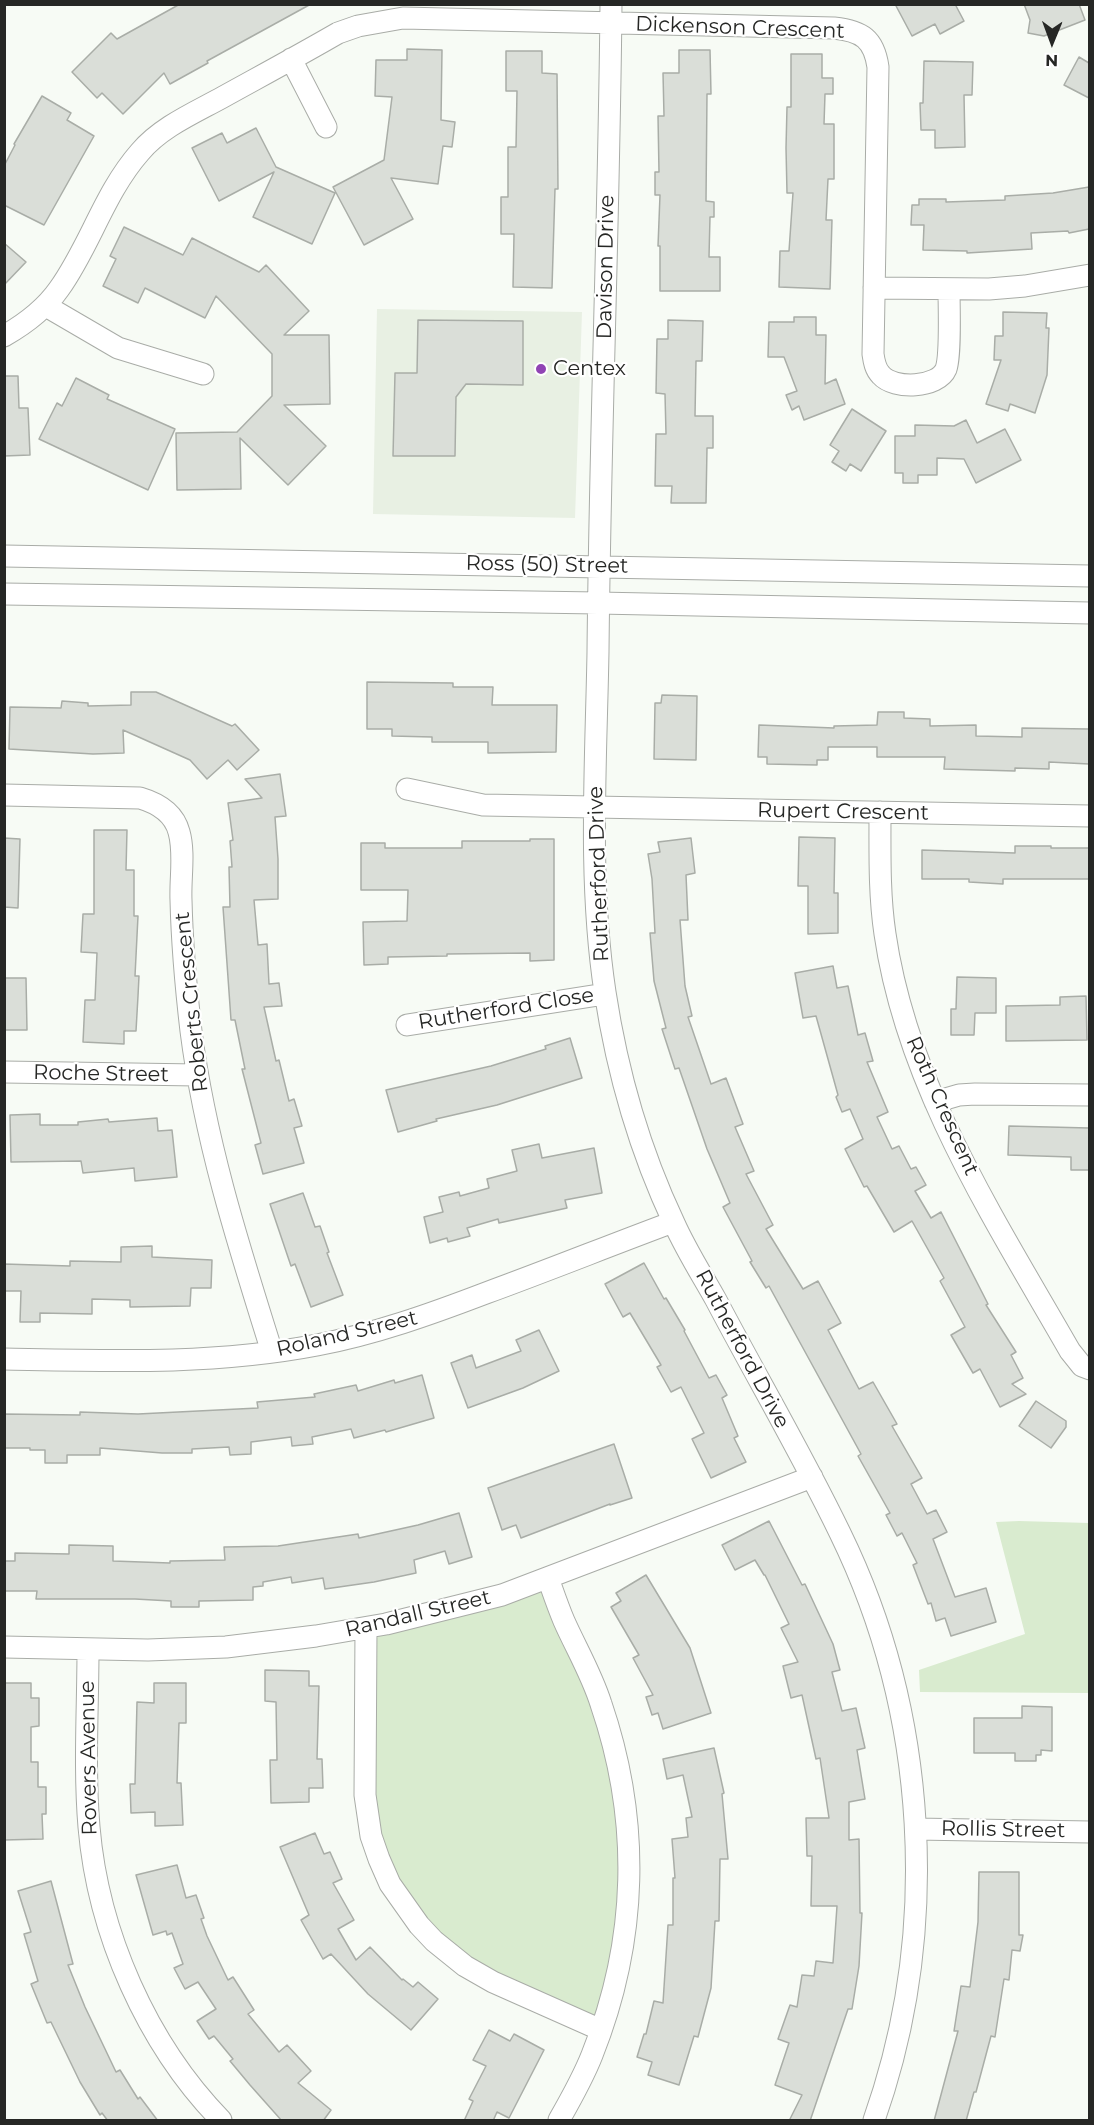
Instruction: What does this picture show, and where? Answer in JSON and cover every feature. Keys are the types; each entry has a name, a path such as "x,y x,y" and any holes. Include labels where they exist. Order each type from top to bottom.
{"street":[{"path":"4,336 46,306 68,276 106,201 140,152 151,141 180,120 338,33 358,26 403,18 611,14"},
{"name":"Dickenson Crescent","path":"611,14 846,29 865,36 876,53 878,67 873,288 874,363 881,376 890,382 911,384 932,382 940,377 946,368 949,290"},
{"name":"Davison Drive","path":"599,566 611,14"},
{"path":"291,59 326,127"},
{"path":"873,288 949,290 1025,286 1089,275"},
{"path":"46,306 118,348 203,374"},
{"name":"Ross (50) Street","path":"4,556 1089,576"},
{"name":"Rutherford Drive","path":"599,566 595,868 600,956 617,1056 646,1156 673,1222 812,1477 842,1537 866,1593 888,1662 906,1739 916,1829 916,1896 910,1962 902,2013 893,2055 874,2121"},
{"name":"Ross (50) Street","path":"4,594 1089,613"},
{"name":"Rupert Crescent","path":"407,789 483,806 1089,816"},
{"name":"Roberts Crescent","path":"4,795 140,798 152,801 175,821 181,844 183,939 197,1075 228,1210 272,1352"},
{"name":"Roth Crescent","path":"880,812 881,899 888,952 904,1018 921,1070 1003,1234 1070,1351 1082,1366 1089,1369"},
{"name":"Rutherford Close","path":"407,1025 605,994"},
{"name":"Roche Street","path":"4,1072 197,1075"},
{"path":"935,1102 959,1095 975,1094 1089,1095"},
{"name":"Roland Street","path":"4,1359 144,1362 240,1357 359,1336 423,1317 673,1222"},
{"name":"Randall Street","path":"4,1647 170,1650 226,1647 366,1628 502,1594 812,1477"},
{"path":"548,1578 563,1619 601,1703 617,1755 625,1803 630,1866 629,1901 621,1959 601,2030 580,2082 559,2121"},
{"path":"366,1628 365,1795 371,1836 390,1884 419,1925 434,1941 465,1966 493,1982 601,2030"},
{"name":"Rovers Avenue","path":"88,1649 87,1807 92,1850 102,1899 120,1958 145,2014 187,2079 221,2121"},
{"name":"Rollis Street","path":"916,1829 1089,1832"}],"shaded area":[{"path":"377,309 582,312 575,518 373,514"}],"green space":[{"path":"996,1522 1089,1523 1089,1693 920,1692 919,1670 1025,1634"},
{"path":"548,1578 591,1677 628,1835 601,2030 465,1966 379,1859 366,1628"}],"building":[{"path":"180,4 311,4 170,84 164,73 123,114 102,93 97,98 72,72 111,33 117,39"},
{"path":"895,4 955,4 964,21 940,34 935,24 912,36"},
{"path":"1024,4 1079,4 1085,20 1044,36 1028,33 1030,20"},
{"path":"407,49 442,50 441,120 455,122 452,147 443,146 438,184 391,178 413,219 364,245 333,187 384,160 392,97 375,96 376,60 407,60"},
{"path":"679,50 710,50 711,94 707,94 706,201 714,202 714,217 710,217 709,257 720,257 720,291 660,291 660,246 658,246 660,195 655,195 655,172 659,172 658,116 664,116 663,73 679,73"},
{"path":"506,51 542,51 542,73 557,74 558,189 555,189 552,288 513,287 514,234 501,234 501,197 508,197 508,147 516,147 517,91 506,91"},
{"path":"791,54 822,54 822,78 833,78 833,94 825,94 824,124 834,124 834,179 828,179 826,220 832,220 830,289 779,287 780,251 789,251 793,193 787,193 786,148 787,107 791,107"},
{"path":"1079,57 1089,63 1089,98 1064,85"},
{"path":"924,61 973,62 972,95 964,95 965,147 935,148 935,130 921,130 920,103 923,103"},
{"path":"42,96 71,113 67,120 94,136 44,225 4,205 4,166"},
{"path":"256,128 276,167 335,193 312,244 253,217 274,172 219,201 192,148 222,133 227,143"},
{"path":"1089,187 1089,229 1069,233 1068,231 1031,233 1032,249 967,253 967,251 923,250 924,225 911,225 912,205 919,205 919,199 946,199 946,202 1005,200 1005,196 1053,193"},
{"path":"124,227 183,255 192,238 259,272 266,265 309,311 284,335 329,335 330,404 284,405 326,446 288,485 240,438 241,489 177,490 176,433 237,432 272,396 272,354 216,296 205,318 145,288 138,303 103,286 116,259 110,256"},
{"path":"4,243 26,262 4,285"},
{"path":"1003,312 1047,313 1046,328 1049,328 1047,375 1035,413 1010,404 1008,411 986,404 1001,360 994,360 995,336 1003,336"},
{"path":"794,317 816,317 816,335 826,335 825,384 836,379 845,404 804,420 799,406 792,410 786,395 797,391 784,357 768,357 769,322 794,322"},
{"path":"418,320 523,321 523,385 466,384 456,397 455,456 393,456 395,373 417,373"},
{"path":"668,320 703,321 702,361 696,361 695,416 713,416 713,448 707,448 706,503 671,503 672,486 655,486 656,434 666,434 665,394 656,393 657,339 668,339"},
{"path":"4,376 18,376 19,408 28,408 30,455 4,456"},
{"path":"76,378 109,395 107,399 175,429 148,490 39,439 57,403 62,406"},
{"path":"852,409 886,431 861,471 850,464 846,471 832,462 839,451 830,445"},
{"path":"966,420 977,443 1005,429 1021,460 976,483 964,459 937,458 937,475 918,475 918,483 903,483 903,473 895,473 895,436 915,436 915,425 954,426"},
{"path":"367,682 453,683 453,687 493,687 492,705 557,705 556,752 488,753 488,742 432,742 432,737 392,736 392,729 367,729"},
{"path":"131,692 156,692 232,726 235,724 259,750 237,770 228,760 207,779 190,760 123,730 124,753 93,754 9,749 10,707 61,708 62,701 88,703 88,706 131,705"},
{"path":"662,695 697,696 696,760 654,759 655,703 661,703"},
{"path":"878,712 904,712 904,718 930,719 930,726 976,725 976,736 1022,737 1022,728 1089,729 1089,764 1049,762 1049,769 1015,768 1015,771 944,769 945,757 877,757 877,747 828,747 828,760 817,760 817,765 767,764 767,757 758,757 759,725 834,728 834,726 877,725"},
{"path":"280,774 286,816 275,817 278,899 254,900 258,945 267,944 269,984 279,983 282,1006 264,1007 276,1061 279,1060 289,1101 294,1099 302,1126 294,1128 304,1163 263,1174 255,1145 261,1143 242,1069 245,1069 235,1020 231,1020 223,907 230,907 229,867 232,867 230,841 233,840 228,803 262,798 245,779"},
{"path":"94,830 127,830 126,870 134,870 134,916 138,916 135,976 139,976 136,1031 124,1031 124,1044 83,1042 85,1000 95,1000 97,953 81,952 83,914 94,914"},
{"path":"799,837 835,838 834,893 838,893 838,933 808,934 808,886 798,886"},
{"path":"4,838 20,839 18,908 4,907"},
{"path":"691,838 695,873 686,875 688,920 680,920 685,986 692,1016 688,1017 711,1084 726,1078 743,1124 735,1127 754,1171 746,1174 773,1225 766,1229 803,1289 818,1281 841,1323 828,1330 859,1389 873,1382 897,1424 892,1426 922,1478 911,1484 927,1514 936,1510 947,1532 933,1539 955,1597 986,1588 996,1622 951,1636 945,1618 936,1621 931,1603 928,1604 913,1565 917,1563 902,1533 897,1536 886,1515 890,1513 858,1456 861,1454 769,1286 766,1288 750,1262 752,1261 723,1207 730,1203 707,1149 679,1068 675,1069 662,1029 666,1028 654,981 650,933 655,933 648,854 660,852 658,842"},
{"path":"530,839 554,839 554,960 530,961 530,953 447,954 447,956 388,957 388,964 364,965 363,922 407,921 408,890 361,890 361,843 385,843 385,848 462,848 462,841 530,841"},
{"path":"1015,846 1089,848 1089,879 1003,879 1003,884 969,882 969,879 922,879 922,850 1015,853"},
{"path":"833,966 837,988 848,986 858,1035 865,1033 873,1061 867,1062 888,1112 877,1117 892,1149 899,1146 911,1169 916,1167 926,1185 915,1191 931,1218 941,1212 988,1304 986,1305 1016,1352 1011,1355 1023,1378 1012,1384 1026,1394 1000,1407 980,1369 973,1373 951,1335 965,1327 940,1281 944,1278 912,1221 894,1232 867,1186 864,1187 845,1149 863,1139 850,1109 842,1112 836,1097 838,1095 816,1016 803,1018 795,973"},
{"path":"957,977 996,978 996,1013 975,1013 974,1035 951,1035 951,1009 956,1009"},
{"path":"4,978 26,978 27,1030 4,1030"},
{"path":"1086,996 1087,1040 1006,1041 1006,1006 1060,1005 1060,997"},
{"path":"570,1038 582,1078 497,1105 436,1119 437,1121 398,1132 386,1090 491,1066 546,1049 545,1046"},
{"path":"40,1114 40,1125 78,1125 78,1122 108,1119 109,1122 157,1118 158,1131 172,1130 177,1177 135,1181 134,1168 83,1173 81,1161 11,1162 10,1115"},
{"path":"1009,1126 1089,1128 1089,1170 1071,1170 1071,1157 1008,1155"},
{"path":"539,1144 542,1158 594,1148 602,1193 565,1200 567,1208 499,1223 498,1219 467,1228 470,1236 448,1242 447,1238 430,1243 424,1217 443,1212 439,1197 459,1192 460,1196 489,1188 487,1179 517,1171 512,1150"},
{"path":"303,1193 315,1227 320,1226 329,1252 327,1253 343,1295 311,1307 295,1264 291,1266 270,1204"},
{"path":"152,1246 152,1257 212,1260 211,1288 191,1288 190,1306 130,1307 130,1300 92,1299 92,1314 40,1313 40,1322 20,1322 21,1291 4,1291 4,1264 70,1266 70,1261 121,1262 121,1247"},
{"path":"644,1263 685,1330 709,1378 716,1375 727,1395 722,1398 738,1436 734,1438 746,1462 711,1478 692,1439 704,1433 681,1387 671,1392 657,1367 661,1365 630,1313 623,1317 605,1284"},
{"path":"539,1330 559,1371 523,1388 468,1408 451,1363 472,1355 476,1368 521,1351 516,1340"},
{"path":"422,1375 434,1418 386,1432 385,1430 354,1438 351,1429 312,1437 313,1444 292,1446 291,1437 251,1442 251,1454 230,1455 229,1447 192,1449 192,1453 100,1448 100,1455 67,1455 67,1463 45,1463 45,1450 4,1448 4,1414 80,1415 80,1412 138,1414 258,1408 257,1402 315,1397 314,1394 356,1385 358,1391 394,1380 395,1383"},
{"path":"1036,1401 1066,1421 1066,1427 1051,1448 1019,1426"},
{"path":"614,1444 632,1498 610,1504 521,1538 516,1525 502,1530 488,1488"},
{"path":"459,1513 472,1557 449,1564 445,1551 414,1560 416,1573 374,1582 325,1589 323,1578 292,1583 291,1577 263,1582 263,1586 253,1587 253,1600 199,1601 199,1607 171,1607 171,1601 135,1599 36,1599 37,1591 4,1591 4,1561 15,1561 15,1553 69,1554 69,1545 113,1546 113,1561 170,1563 170,1561 225,1560 224,1547 278,1546 358,1534 359,1538"},
{"path":"769,1521 802,1585 805,1584 833,1644 840,1670 832,1672 842,1711 856,1708 865,1748 857,1750 865,1799 849,1802 849,1840 859,1839 860,1913 862,1913 859,1966 852,2009 848,2009 810,2121 789,2121 802,2095 775,2085 789,2043 778,2039 790,2005 797,2007 802,1975 814,1976 816,1961 833,1963 837,1906 811,1906 812,1856 807,1856 806,1818 829,1818 820,1758 816,1759 802,1695 791,1698 783,1666 798,1662 781,1628 789,1624 755,1560 735,1570 722,1545"},
{"path":"646,1575 690,1648 711,1713 663,1729 658,1713 652,1715 646,1697 653,1695 633,1658 639,1655 611,1607 621,1601 616,1593"},
{"path":"265,1670 309,1671 309,1686 319,1686 317,1759 322,1759 323,1788 309,1788 309,1802 271,1803 270,1760 277,1760 276,1702 265,1701"},
{"path":"4,1683 31,1683 31,1698 39,1698 39,1726 31,1727 31,1762 38,1762 38,1787 46,1787 46,1814 42,1814 43,1839 4,1840"},
{"path":"154,1683 186,1683 186,1723 179,1723 177,1783 181,1783 183,1825 155,1826 155,1812 131,1813 130,1784 135,1784 137,1702 154,1703"},
{"path":"1022,1706 1052,1707 1052,1751 1041,1750 1041,1755 1036,1755 1036,1761 1015,1761 1015,1753 974,1753 974,1718 1022,1718"},
{"path":"714,1748 724,1793 722,1794 728,1859 720,1859 719,1921 715,1921 711,1988 698,2037 694,2036 679,2085 648,2075 652,2062 637,2057 644,2034 646,2034 654,2001 663,2003 668,1925 673,1925 673,1878 675,1878 672,1839 688,1837 686,1818 692,1817 683,1775 667,1779 663,1759"},
{"path":"315,1833 324,1854 330,1852 342,1879 333,1883 354,1920 338,1929 356,1960 370,1947 402,1980 413,1987 418,1982 438,1999 411,2030 368,1994 331,1954 323,1959 301,1920 309,1915 280,1847"},
{"path":"177,1865 186,1898 196,1895 207,1936 228,1980 233,1977 254,2010 248,2014 279,2052 287,2045 311,2071 298,2083 331,2110 323,2121 282,2121 230,2061 233,2059 214,2036 209,2039 197,2021 216,2009 198,1982 185,1989 174,1968 183,1964 172,1933 167,1935 166,1931 153,1935 136,1875"},
{"path":"979,1872 1019,1872 1019,1935 1023,1935 1020,1951 1012,1950 1009,1980 1004,1979 995,2037 991,2036 966,2121 934,2121 958,2031 954,2031 961,1986 970,1987 978,1922"},
{"path":"51,1881 73,1964 68,1965 85,2007 116,2072 120,2070 138,2099 140,2097 158,2121 108,2121 102,2113 100,2115 80,2082 51,2022 47,2023 31,1984 38,1981 24,1934 31,1932 18,1891"},
{"path":"489,2030 510,2041 514,2034 544,2050 509,2118 497,2112 493,2121 464,2121 473,2101 469,2099 486,2066 473,2060"}],"place":[{"name":"Centex","path":"541,369"}]}
